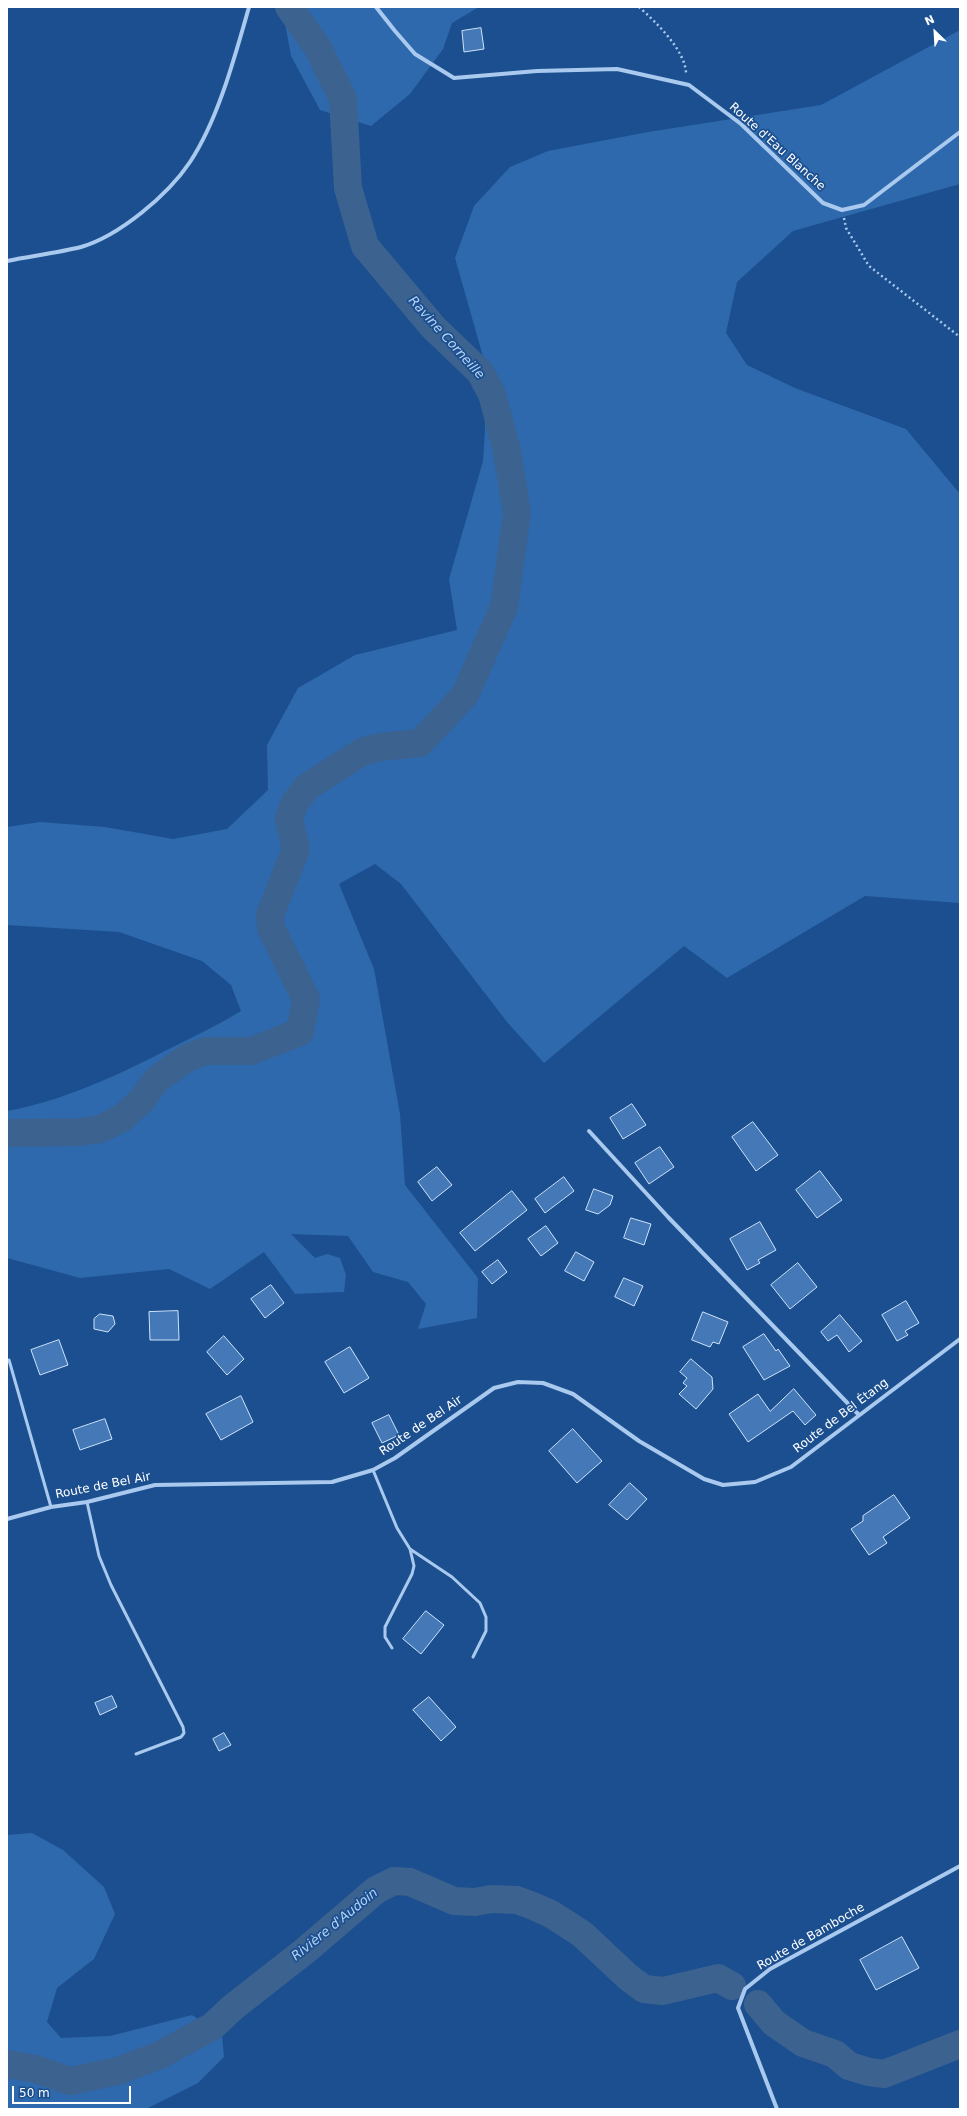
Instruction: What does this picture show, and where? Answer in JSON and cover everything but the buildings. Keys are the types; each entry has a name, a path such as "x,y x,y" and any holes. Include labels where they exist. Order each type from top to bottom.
{"street":[{"path":"7,261 82,246 123,228 158,199 190,163 210,122 236,54 249,7"},
{"name":"Route d'Eau Blanche","path":"376,7 394,31 416,54 454,78 537,71 617,68 689,85 741,124 823,203 842,210"},
{"path":"842,210 864,205 960,132"},
{"path":"589,1131 668,1217 859,1415"},
{"name":"Route de Bel Étang","path":"723,1485 755,1482 791,1467 960,1339"},
{"name":"Route de Bel Air","path":"7,1519 51,1507 87,1502 155,1485 332,1482 372,1470 395,1458 494,1388 518,1382 543,1382 573,1394 639,1441 704,1479 723,1485"},
{"name":"Route de Bamboche","path":"777,2109 738,2008 745,1989 770,1969 960,1866"}],"lane":[{"path":"9,1360 51,1507"},
{"path":"372,1470 396,1528 410,1549 414,1566 412,1574 385,1627 385,1638 392,1648"},
{"path":"87,1502 99,1556 111,1585 183,1727 184,1733 181,1737 136,1754"},
{"path":"410,1549 452,1577 480,1603 486,1616 486,1631 473,1657"}],"path":[{"path":"639,7 659,26 681,57 686,68 684,83"},
{"path":"842,210 846,228 870,266 960,337"}],"shaded area":[{"path":"282,7 479,7 452,23 443,49 410,94 371,126 320,110 291,56"},
{"path":"960,30 960,184 793,231 737,282 726,333 747,365 795,388 906,429 960,494 960,903 865,896 727,978 684,946 544,1063 507,1022 401,884 375,864 339,884 374,969 400,1114 405,1185 478,1278 477,1318 418,1329 426,1304 408,1282 373,1272 348,1236 291,1234 315,1258 327,1254 340,1258 346,1275 344,1292 295,1294 264,1252 210,1289 169,1269 80,1278 7,1258 7,1111 49,1101 90,1086 150,1059 241,1011 231,985 202,961 119,932 7,925 7,827 40,822 105,827 173,839 227,829 268,790 267,745 298,688 355,655 457,630 449,579 483,461 485,430 484,360 455,258 474,206 510,167 548,151 648,132 821,105"},
{"path":"32,1833 63,1850 104,1887 115,1914 94,1959 57,1988 47,2022 61,2038 110,2036 192,2015 222,2035 224,2057 198,2083 146,2109 7,2109 7,1835"}],"waterway":[{"name":"Ravine Corneille","path":"7,1133 81,1132 100,1129 122,1118 141,1101 157,1079 187,1058 206,1051 251,1051 300,1032 306,999 271,928 270,915 296,849 289,819 294,804 307,787 362,752 380,747 420,743 465,695 504,607 517,513 507,451 492,394 480,372 433,327 365,246 348,188 343,99 318,48 289,7"},
{"name":"Rivière d'Audoin","path":"7,2064 35,2069 70,2081 118,2071 160,2055 213,2026 232,2008 306,1950 376,1890 394,1881 410,1882 454,1901 475,1902 491,1899 517,1900 533,1906 551,1914 582,1934 628,1977 644,1989 663,1991 718,1978 732,1986"},
{"name":"Rivière d'Audoin","path":"758,2004 774,2023 803,2043 835,2054 849,2066 869,2072 884,2074 960,2044"}]}
